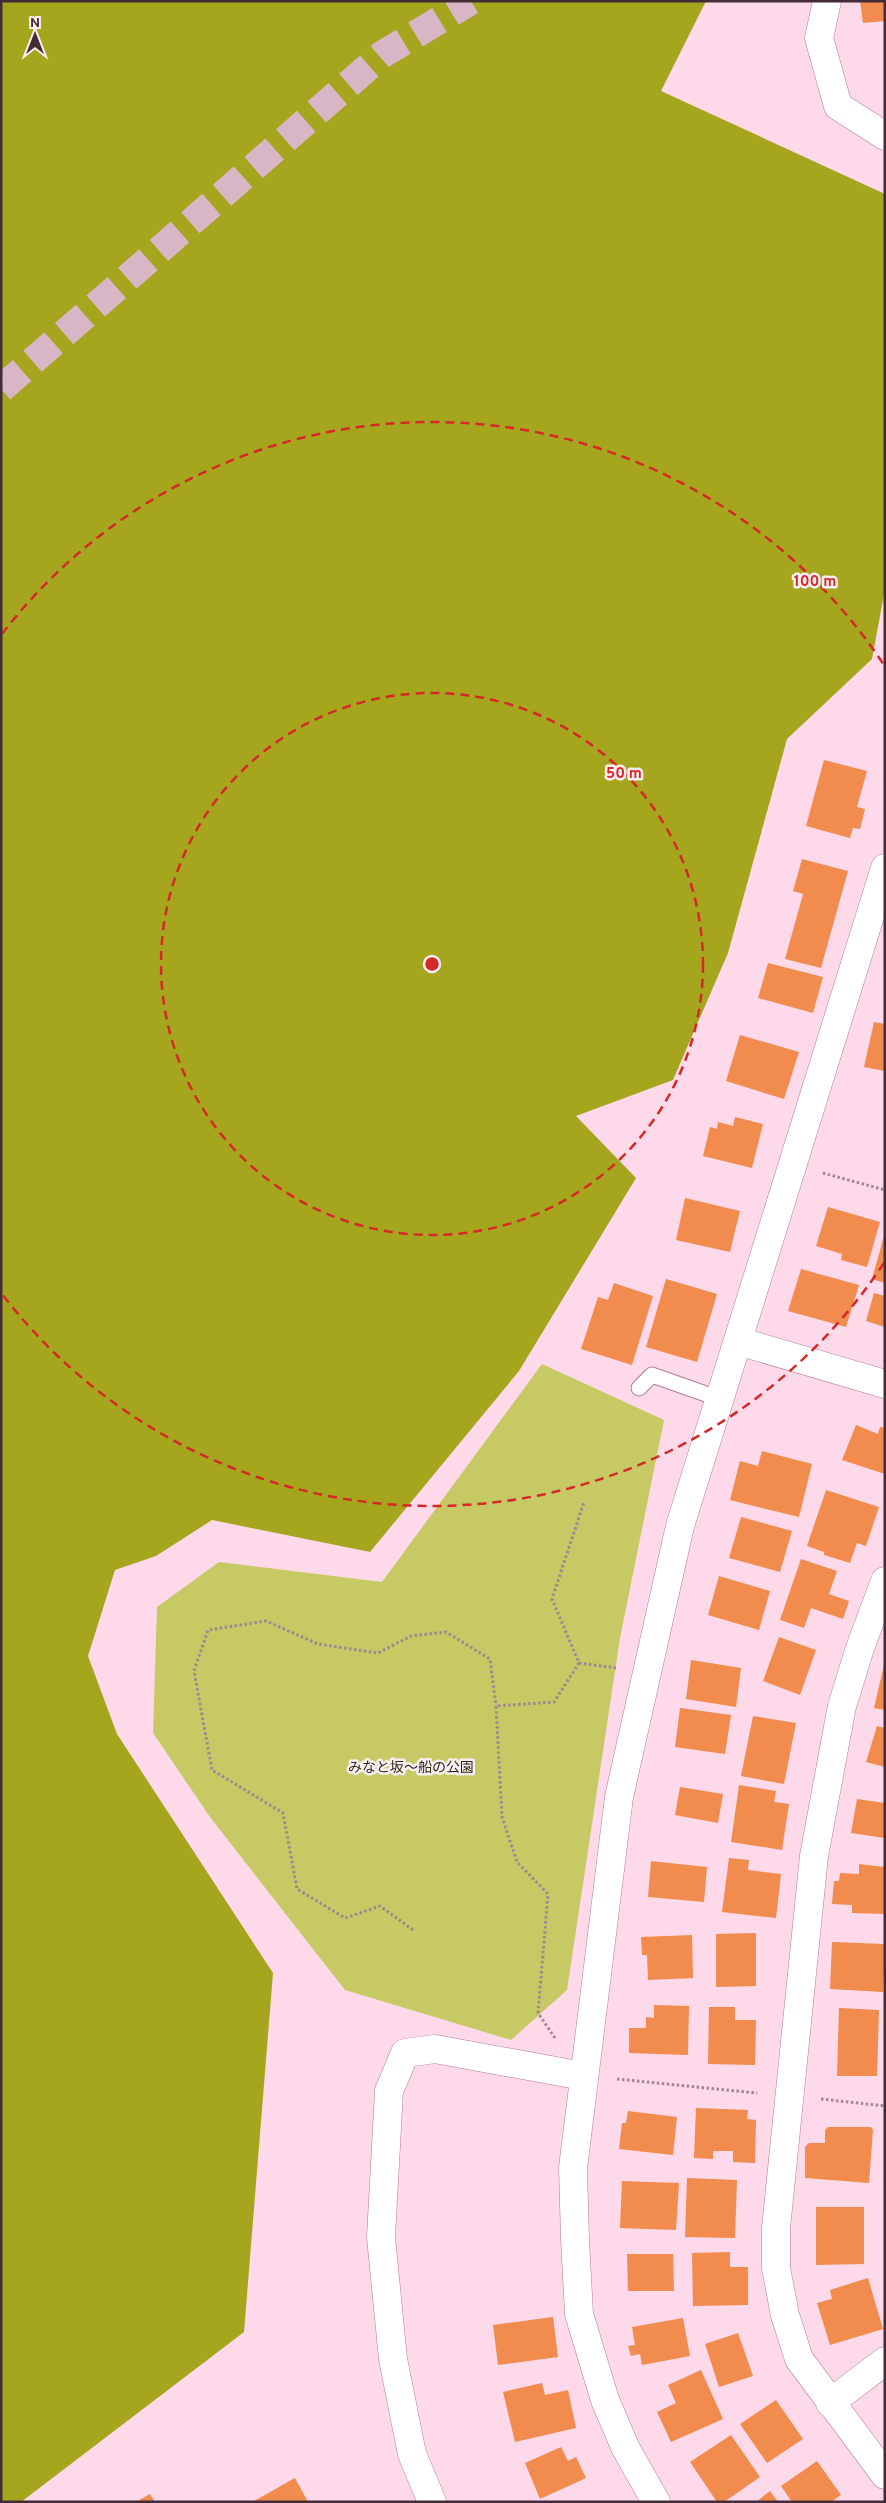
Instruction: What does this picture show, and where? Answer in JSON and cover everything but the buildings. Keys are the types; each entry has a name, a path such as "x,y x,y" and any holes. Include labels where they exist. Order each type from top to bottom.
{"street":[{"path":"827,1 819,38 838,106 885,136"},
{"path":"656,2502 625,2447 605,2400 579,2314 573,2168 619,1797 680,1526 885,868"},
{"path":"738,1341 885,1384"},
{"path":"885,1581 860,1648 842,1706 814,1856 776,2228 776,2268 785,2315 799,2359 885,2475"},
{"path":"432,2502 412,2454 393,2359 381,2237 389,2091 406,2053 436,2049 583,2076"},
{"path":"830,2402 885,2361"}],"lane":[{"path":"639,1388 652,1375 720,1399"}],"path":[{"path":"791,1165 885,1190"},
{"path":"496,1706 554,1702 579,1663 552,1599 584,1502"},
{"path":"413,1930 380,1906 345,1918 297,1889 283,1813 212,1770 194,1671 208,1630 266,1621 318,1644 378,1653 411,1636 446,1632 490,1659 496,1706 502,1817 517,1862 548,1894 538,2012 583,2076 885,2106"}],"green space":[{"name":"みなと坂〜船の公園","path":"542,1364 664,1420 620,1638 567,1990 511,2040 345,1990 210,1817 153,1733 157,1607 219,1562 382,1582"}],"shaded area":[{"path":"1,1 706,1 661,91 885,194 885,589 872,659 787,739 728,953 673,1080 576,1116 636,1178 519,1371 370,1552 212,1520 156,1556 115,1570 88,1656 117,1734 273,1973 244,2332 21,2502 1,2502"}],"tunnel":[{"path":"1,389 383,54 471,1"}]}
